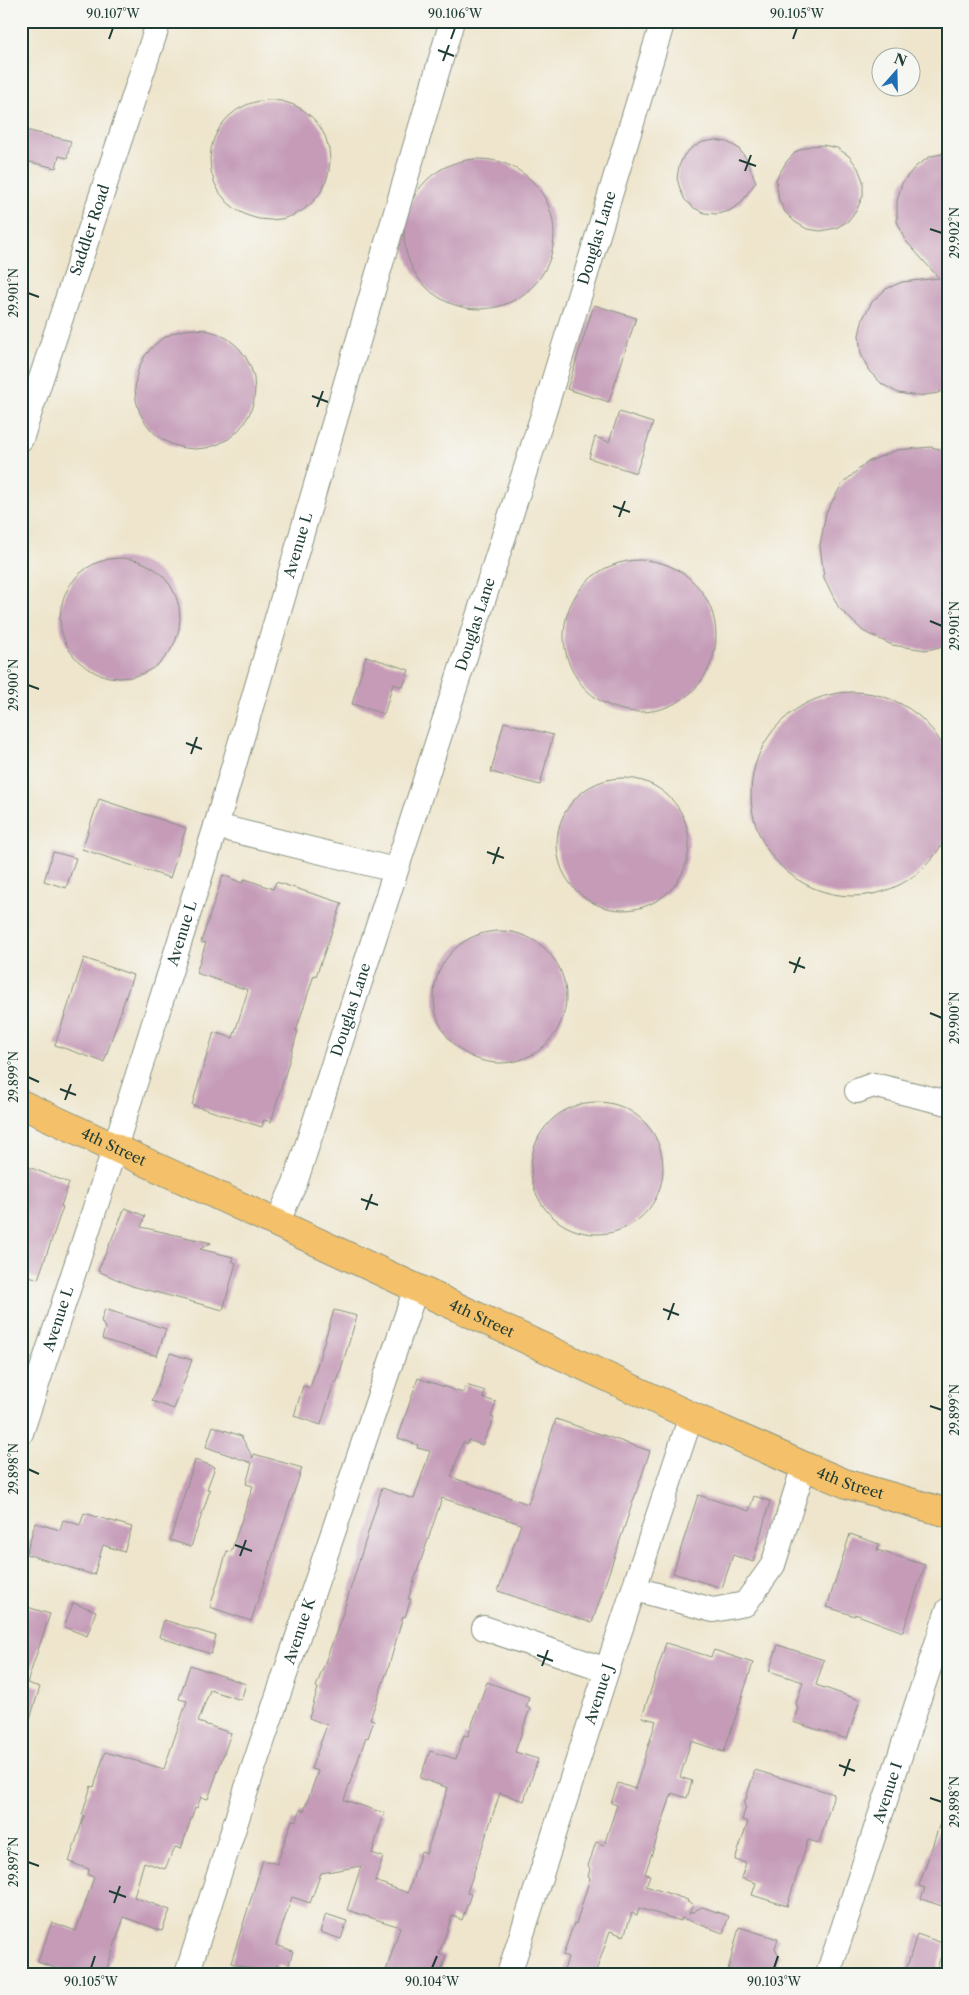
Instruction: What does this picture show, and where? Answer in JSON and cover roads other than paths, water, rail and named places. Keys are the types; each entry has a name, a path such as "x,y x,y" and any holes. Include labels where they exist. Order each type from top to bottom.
{"main road":[{"name":"4th Street","path":"21,1104 691,1416 804,1466 847,1484 948,1513"}],"street":[{"name":"Saddler Road","path":"21,439 159,21"},
{"name":"Avenue L","path":"21,1433 216,826 452,21"},
{"name":"Douglas Lane","path":"277,1223 295,1183 544,412 663,21"},
{"path":"216,826 395,870"},
{"path":"857,1091 873,1085 948,1103"},
{"name":"Avenue K","path":"187,1974 252,1772 416,1288"},
{"name":"Avenue J","path":"509,1974 691,1416"},
{"path":"635,1589 713,1610 745,1604 773,1565 804,1466"},
{"name":"Avenue I","path":"828,1974 948,1610"},
{"path":"484,1628 607,1670"}]}
